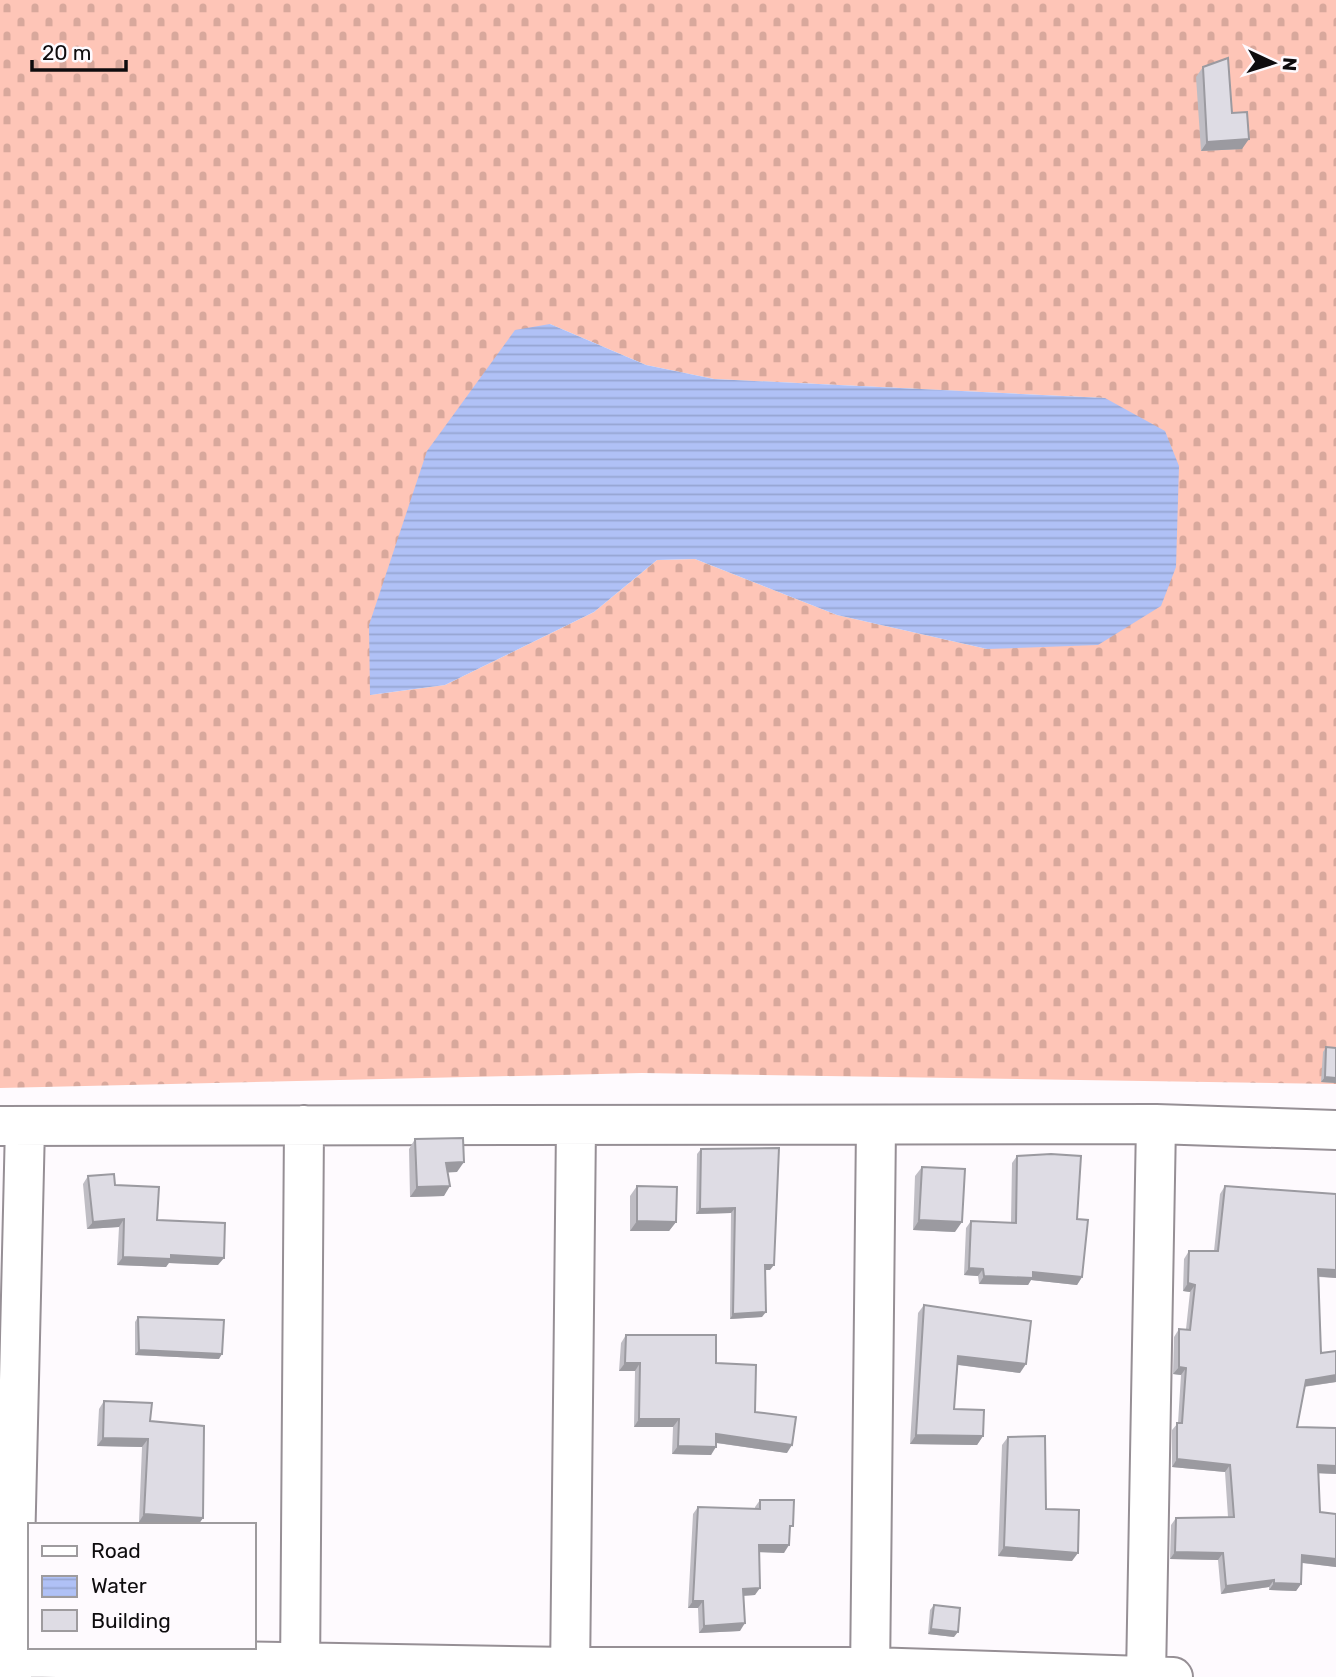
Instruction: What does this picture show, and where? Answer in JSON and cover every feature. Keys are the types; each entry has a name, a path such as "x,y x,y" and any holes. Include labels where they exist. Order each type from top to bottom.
{"street":[{"path":"1146,1677 1156,1124"},
{"path":"1173,1677 870,1672 300,1670 8,1664 13,1126 1156,1124 1336,1130"},
{"path":"300,1670 304,1125"},
{"path":"570,1672 576,1126"},
{"path":"870,1672 876,1126"}],"green space":[{"path":"0,0 1336,0 1336,1084 642,1073 0,1088","holes":["550,324 646,365 714,379 1105,398 987,649 837,615 695,559 657,560 594,612 445,685 370,695"]}],"water":[{"path":"550,324 646,365 714,379 1105,398 1165,431 1179,466 1176,567 1161,606 1098,645 987,649 837,615 695,559 657,560 594,612 445,685 370,695 369,625 427,451 515,330"}],"building":[{"path":"1228,58 1232,113 1247,112 1249,139 1207,142 1203,67"},
{"path":"1326,1047 1336,1048 1336,1078 1325,1077"},
{"path":"463,1138 464,1162 446,1163 450,1186 417,1187 415,1139"},
{"path":"779,1148 774,1265 765,1265 766,1312 733,1314 735,1208 700,1209 701,1149"},
{"path":"1017,1156 1081,1156 1077,1219 1088,1220 1082,1277 1033,1272 1033,1278 984,1276 983,1269 969,1268 971,1221 1016,1223"},
{"path":"922,1167 965,1169 962,1222 919,1220"},
{"path":"114,1174 115,1185 159,1187 157,1220 225,1223 224,1258 171,1255 171,1259 123,1257 124,1219 93,1222 88,1176"},
{"path":"637,1186 677,1187 676,1222 637,1221"},
{"path":"1225,1186 1336,1194 1336,1270 1318,1269 1321,1353 1336,1351 1336,1375 1306,1380 1297,1427 1336,1428 1336,1466 1318,1465 1320,1512 1336,1514 1336,1559 1302,1555 1301,1584 1274,1583 1274,1580 1226,1586 1223,1553 1175,1552 1176,1518 1234,1517 1230,1465 1177,1459 1177,1423 1182,1423 1186,1368 1179,1367 1179,1329 1190,1330 1195,1285 1188,1283 1189,1251 1218,1251"},
{"path":"924,1305 1031,1321 1026,1364 958,1356 954,1409 984,1410 983,1436 916,1435"},
{"path":"138,1317 224,1320 222,1354 139,1350"},
{"path":"626,1335 716,1335 716,1363 756,1365 755,1412 796,1417 792,1445 716,1434 716,1447 678,1446 679,1419 639,1419 640,1363 625,1363"},
{"path":"104,1401 152,1403 150,1421 204,1426 203,1518 144,1514 148,1439 103,1438"},
{"path":"1045,1436 1046,1509 1079,1510 1078,1553 1004,1547 1008,1437"},
{"path":"760,1500 794,1500 789,1545 759,1545 760,1588 743,1589 745,1623 704,1626 703,1601 693,1601 698,1507 760,1509"},
{"path":"934,1605 960,1608 958,1632 931,1629"}]}
